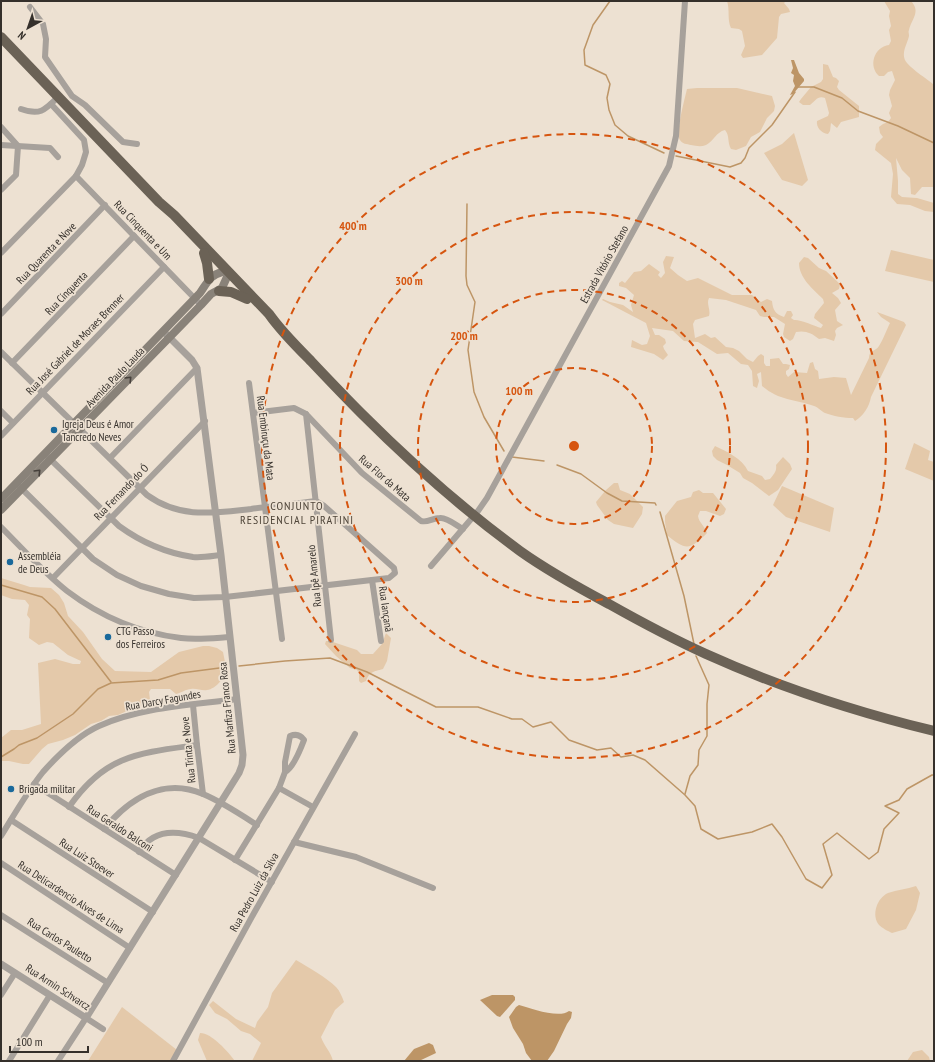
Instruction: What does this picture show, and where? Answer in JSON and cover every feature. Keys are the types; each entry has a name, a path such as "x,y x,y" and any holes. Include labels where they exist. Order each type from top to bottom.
{"highway":[{"path":"1,32 9,45"},
{"path":"1,37 58,101 106,147 159,202 174,214 247,300"},
{"path":"159,202 170,218 204,253 269,314 279,328"},
{"path":"204,253 209,279"},
{"path":"218,291 231,292 241,295 247,300 279,328 377,429 474,516 522,552 558,575 652,628 706,654 771,681 837,704 934,730"}],"main road":[{"name":"Avenida Paulo Lauda","path":"1,510 19,486 198,301 218,291 224,284 225,273 215,274 209,279 200,293 198,301"},
{"name":"Avenida Paulo Lauda","path":"1,499 19,486"}],"street":[{"name":"Estrada Vitório Stefano","path":"474,516 487,498 669,166 676,136 685,1"},
{"path":"30,6 43,24 46,38 45,57 72,96 85,104 123,142 137,144"},
{"path":"21,108 32,113 37,112 58,101 72,96"},
{"path":"1,253 76,176 82,165 86,152 84,140 58,101"},
{"path":"1,127 18,146 16,175 1,190"},
{"path":"106,147 116,136"},
{"path":"1,145 50,148 58,157"},
{"name":"Rua Cinquenta e Um","path":"76,176 198,301"},
{"name":"Rua Quarenta e Nove","path":"1,314 105,205"},
{"name":"Rua Cinquenta","path":"12,363 134,236"},
{"name":"Rua José Gabriel de Moraes Brenner","path":"1,436 164,267"},
{"path":"110,458 197,368 192,360 166,334"},
{"path":"1,352 140,488 155,500 179,510 193,513 216,513 316,501 324,505 394,568 395,574 389,578 225,597 194,598 169,594 141,586 117,575 94,559 19,486"},
{"name":"Rua Marfiza Franco Rosa","path":"58,1061 199,838 239,773 242,765 243,755 221,555 197,368"},
{"name":"Rua Embiruçu da Mata","path":"249,383 282,639"},
{"path":"253,413 294,408 306,414"},
{"path":"1,411 14,423"},
{"name":"Rua Ipê Amarelo","path":"306,414 331,640"},
{"name":"Rua Flor da Mata","path":"306,414 362,472 421,521 430,522 440,518 446,519 463,529"},
{"name":"Rua Fernando do Ó","path":"53,578 205,421"},
{"path":"48,456 110,518 131,535 154,547 194,557 221,555"},
{"path":"431,566 474,516"},
{"path":"1,527 66,590 98,612 117,621 146,631 182,638 230,638"},
{"name":"Rua Iançanã","path":"372,580 381,642"},
{"name":"Rua Darcy Fagundes","path":"1,836 34,784 54,760 72,743 99,726 130,714 237,699"},
{"name":"Rua Trinta e Nove","path":"193,705 203,794"},
{"path":"236,860 279,788 285,772 285,762 290,736 296,734 299,735 304,740 292,765 289,770 285,772"},
{"name":"Rua Pedro Luiz da Silva","path":"173,1061 355,734"},
{"path":"69,807 87,784 110,766 134,755 145,752 197,745"},
{"name":"Rua Geraldo Balconi","path":"34,784 176,875"},
{"path":"279,788 313,807"},
{"path":"104,829 123,808 146,794 160,790 174,789 188,789 203,794 257,825"},
{"name":"Rua Luiz Stoever","path":"11,820 153,912"},
{"path":"139,852 147,842 155,836 180,832 199,838 272,882"},
{"path":"294,842 356,857 433,888"},
{"name":"Rua Delicardencio Alves de Lima","path":"1,863 130,948"},
{"name":"Rua Carlos Pauletto","path":"1,915 108,983"},
{"name":"Rua Armin Schvarcz","path":"1,964 103,1029"},
{"path":"1,995 15,973"},
{"path":"9,1061 50,995"}],"shaded area":[{"path":"727,1 786,1 784,3 790,12 781,14 779,17 777,38 762,55 743,58 741,55 745,46 742,31 731,28"},
{"path":"884,1 911,1 914,5 916,12 909,31 904,53 905,60 910,66 934,85 934,188 922,187 915,195 911,194 910,178 902,170 896,158 898,194 902,197 917,198 934,203 934,212 925,211 910,205 897,204 891,197 893,174 891,163 875,150 876,144 883,137 880,133 879,127 888,122 891,118 889,113 892,106 889,95 895,80 892,71 888,72 884,76 879,76 873,62 876,53 884,46 889,45 891,41 889,30 891,26 889,16 890,11"},
{"path":"791,60 794,60 804,81 793,94 790,95 795,86 793,81 794,75 791,73 793,68"},
{"path":"823,64 828,65 833,77 839,81 837,87 839,90 859,106 859,117 841,122 837,128 831,123 828,134 821,131 817,123 817,121 828,116 829,113 825,98 820,97 810,105 803,105 799,102 811,87 821,82 823,79"},
{"path":"737,88 772,96 775,106 774,111 767,118 760,132 751,137 746,146 736,150 731,149 725,130 719,133 706,145 698,146 685,144 681,141 679,136 679,124 687,89"},
{"path":"794,133 808,180 802,186 782,180 764,153 782,144"},
{"path":"891,250 934,260 934,282 885,271"},
{"path":"666,256 674,257 670,268 687,281 698,278 732,295 752,295 761,302 767,299 772,301 774,309 778,314 784,317 787,311 791,311 793,315 791,318 794,320 821,328 823,325 814,318 815,314 824,303 823,299 801,274 799,263 804,257 808,258 819,268 826,271 840,284 839,289 832,293 841,303 835,310 837,321 843,325 835,331 836,335 834,341 825,338 819,339 802,331 796,332 793,339 790,341 784,337 783,334 785,324 774,317 760,316 756,310 726,300 709,298 709,316 695,320 693,324 695,338 705,334 711,338 715,337 726,347 739,351 747,359 753,362 761,354 764,356 764,363 766,366 770,366 770,359 779,358 783,364 790,365 789,369 786,371 788,377 794,372 807,373 810,363 813,362 815,369 818,371 819,379 834,377 846,378 851,395 869,358 869,355 879,346 890,323 881,317 877,312 904,322 906,325 869,404 863,413 855,421 853,418 828,414 807,404 781,397 762,386 761,372 757,374 759,381 757,388 753,386 752,371 748,365 741,364 728,353 717,354 698,342 684,341 673,331 652,328 655,335 659,335 665,339 666,343 663,346 668,355 663,360 654,354 631,347 632,340 642,345 647,344 650,336 646,323 602,300 603,299 623,305 633,312 631,305 634,295 626,288 619,286 619,283 622,281 625,283 634,272 641,271 649,264 660,272 658,275 661,278 665,273 663,262"},
{"path":"914,443 930,451 928,460 934,462 934,481 905,469"},
{"path":"715,446 734,456 742,462 748,471 762,476 765,480 770,479 773,476 776,471 776,465 783,457 790,464 792,469 778,490 769,496 743,478 740,473 717,460 713,456 712,451"},
{"path":"614,483 618,483 620,490 630,494 643,507 642,514 633,528 614,524 608,520 597,505 596,502"},
{"path":"782,486 834,508 830,532 786,517 773,505"},
{"path":"699,490 703,493 713,493 726,509 724,514 720,516 706,511 700,511 698,516 707,533 696,543 684,546 667,535 665,516 677,501 691,497 693,492"},
{"path":"1,578 30,587 51,588 59,595 64,603 68,616 83,632 102,659 115,671 151,672 179,652 209,646 217,648 223,652 226,671 217,685 207,690 189,689 176,694 170,689 151,689 149,692 150,700 147,705 138,706 118,715 109,716 101,721 91,724 75,735 48,744 29,764 1,761 1,738 11,730 22,730 41,724 38,663 55,659 73,664 80,664 81,661 68,655 53,643 47,642 39,645 29,638 30,619 27,615 29,605 25,600 12,599 1,595"},
{"path":"386,633 391,638 387,661 383,669 372,672 366,681 361,683 359,681 359,673 357,670 350,668 325,644 326,641 330,641 357,650 361,654 373,654 382,644"},
{"path":"916,886 920,893 916,910 906,929 892,933 879,925 875,912 878,903 884,895"},
{"path":"296,960 336,987 339,990 344,1002 335,1010 321,1037 333,1061 252,1061 261,1043 250,1034 241,1031 227,1019 215,1013 209,1005 213,1001 236,1019 255,1028 257,1022 268,1007 272,993"},
{"path":"492,995 513,995 515,1000 500,1017 480,1000"},
{"path":"519,1005 559,1014 569,1011 572,1012 571,1018 554,1051 547,1061 532,1061 526,1053 523,1044 513,1028 509,1017"},
{"path":"122,1007 177,1050 171,1061 88,1061"},
{"path":"200,1033 215,1039 235,1061 207,1061 198,1040"},
{"path":"429,1043 433,1045 436,1053 419,1061 404,1061 414,1049"},
{"path":"922,1050 929,1057 930,1061 907,1061 913,1052"}],"waterway":[{"path":"610,1 593,25 584,50 585,65 606,75 610,84 607,98 609,110 615,125 628,136 664,153"},
{"path":"798,87 814,87 842,98 858,111 898,126 934,143"},
{"path":"676,156 730,167 741,163 749,148 772,125 795,92"},
{"path":"467,204 466,276 467,285 475,302 468,350 474,392 484,417 504,451"},
{"path":"512,457 544,461"},
{"path":"557,465 581,474 607,493 622,501 655,503 656,505"},
{"path":"660,512 684,596 694,644"},
{"path":"1,585 42,597 55,609 111,682"},
{"path":"685,794 690,776 698,765 699,750 707,736 707,704 709,685 696,656"},
{"path":"239,666 330,658 367,672 436,707 478,707 512,719 522,719 533,727 551,722 569,740 597,750 611,748 621,757 633,755 645,760 685,795 695,806 701,829 718,839 752,832 772,824 782,837 806,879 822,888 832,875 823,844 837,833 869,859 878,852 884,829 899,813 885,806 899,800 907,789 934,775"},
{"path":"1,757 19,745 37,738 73,714 98,689 111,683 158,680 181,673 227,667"}],"place":[{"name":"Igreja Deus é Amor Tancredo Neves","path":"54,430"},
{"name":"Assembléia de Deus","path":"10,562"},
{"name":"CTG Passo dos Ferreiros","path":"108,637"},
{"name":"Brigada militar","path":"11,789"}],"district":[{"name":"CONJUNTO RESIDENCIAL PIRATINI","path":"297,513"}]}
